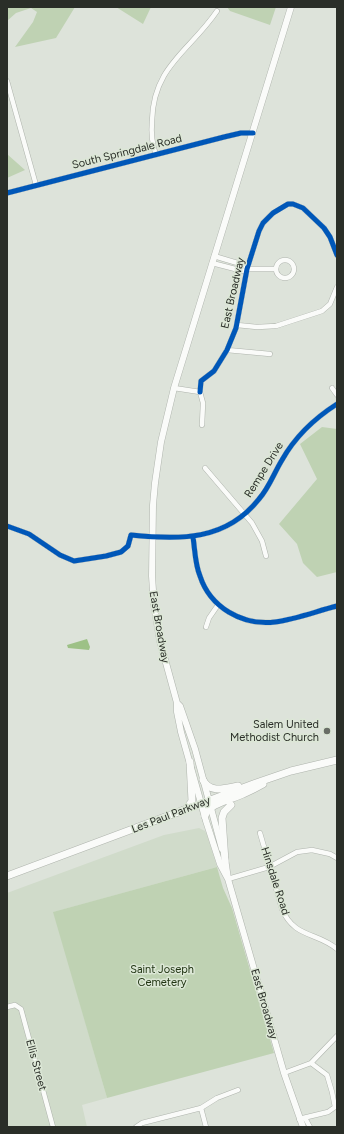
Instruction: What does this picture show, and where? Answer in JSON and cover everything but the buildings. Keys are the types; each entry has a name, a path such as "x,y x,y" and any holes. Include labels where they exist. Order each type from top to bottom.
{"main road":[{"name":"East Broadway","path":"291,7 174,388 157,462 153,499 152,584 161,647 177,702 177,712 181,732 225,861 228,879 284,1073 302,1118 303,1127"},
{"name":"East Broadway","path":"177,702 180,706 189,731 203,780 207,808 220,864 228,879"},
{"name":"Les Paul Parkway","path":"7,876 185,809 207,808 250,785 302,768 337,760"},
{"path":"185,809 190,806 192,801 190,762"},
{"path":"207,808 249,792 273,777"},
{"path":"203,780 206,785 214,789 250,785"},
{"path":"225,861 222,818 224,812 232,805"}],"street":[{"path":"156,155 152,136 152,114 157,90 173,61 204,29 217,11"},
{"path":"7,81 36,185"},
{"name":"South Springdale Road","path":"7,193 241,133 253,133"},
{"name":"East Broadway","path":"200,392 201,381 214,371 227,350 236,325 247,269 262,225 279,208 288,204 293,204 303,208 324,228 330,237 337,255"},
{"path":"214,256 244,265 247,269"},
{"path":"212,263 243,271 247,269 276,269"},
{"name":"East Broadway","path":"236,325 257,327 276,326 322,311 330,304 337,287"},
{"path":"227,350 270,354"},
{"path":"174,388 200,392 203,403 202,425"},
{"path":"332,388 337,395"},
{"name":"Rempe Drive","path":"7,526 29,534 60,555 74,561 121,552 128,546 131,535 152,537 193,537 221,529 244,515 260,499 290,446 314,422 337,404"},
{"path":"205,468 257,532 266,556"},
{"path":"193,537 200,578 218,605 231,614 253,622 265,623 337,606"},
{"path":"206,627 209,618 218,605"},
{"name":"Hinsdale Road","path":"260,833 282,909 288,920 297,929 329,944 337,950"},
{"path":"228,879 269,867 292,854 304,851 321,852 336,856"},
{"name":"Ellis Street","path":"7,1007 17,1006 21,1009 53,1127"},
{"path":"284,1073 311,1063 337,1036"},
{"path":"302,1118 332,1110 336,1105 327,1075 324,1071 311,1063"},
{"path":"136,1127 142,1123 201,1108 217,1098 238,1090"},
{"path":"201,1108 206,1127"},
{"name":"East Broadway","path":"302,1118 310,1127"}],"shaded area":[{"path":"87,639 90,647 89,650 68,648 67,645"},
{"path":"199,828 205,831 207,835 217,867 54,912 107,1098 82,1105 87,1127 7,1127 7,893 164,835"}],"green space":[{"path":"7,7 75,7 56,38 15,47 33,22 37,12 31,8 16,13 7,21"},
{"path":"116,7 151,7 143,24"},
{"path":"227,7 276,7 270,25 230,11"},
{"path":"7,154 25,170 7,178"},
{"path":"322,427 337,429 337,572 317,577 303,563 297,544 279,524 317,479 300,444"},
{"name":"Saint Joseph Cemetery","path":"217,867 223,888 232,908 274,1053 107,1098 53,912"}],"cycle path":[{"path":"7,193 224,137 241,133 253,133"},
{"path":"200,392 201,381 214,371 227,350 236,328 247,269 263,223 273,213 288,204 293,204 303,208 324,228 330,237 337,255"},
{"path":"7,526 29,534 60,555 74,561 121,552 128,546 131,535 149,537 184,537 201,535 217,530 232,523 246,513 263,495 279,465 299,436 321,415 337,404"},
{"path":"193,537 197,567 205,587 211,597 219,605 239,617 251,621 275,622 337,606"}],"place":[{"name":"Salem United Methodist Church","path":"327,731"}]}
